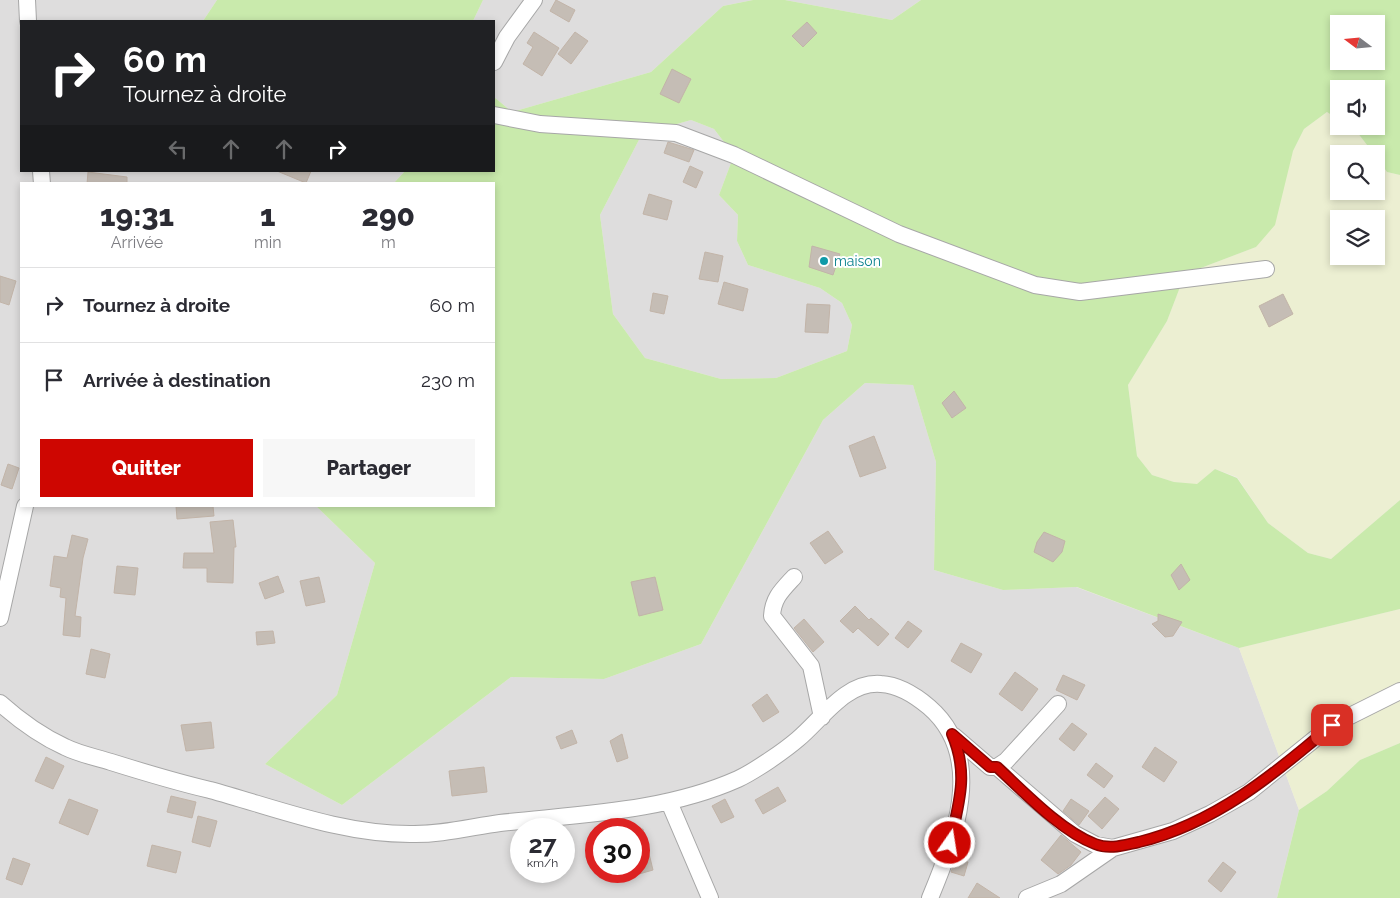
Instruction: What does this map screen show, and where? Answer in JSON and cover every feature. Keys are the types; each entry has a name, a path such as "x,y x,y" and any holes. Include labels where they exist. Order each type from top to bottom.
{"street":[{"path":"27,0 28,20"},
{"path":"495,60 507,37 534,0"},
{"path":"495,115 540,124 676,133 734,155 899,234 1035,285 1080,292 1266,269"},
{"path":"0,618 24,507"},
{"path":"794,578 777,595 772,605 772,616 811,666 822,717"},
{"path":"0,702 40,735 68,749 155,776 352,830 412,834 669,802 740,778 796,741 847,694 863,684 897,687 920,699 937,714 952,734 990,767 997,767 1006,762 1058,704"},
{"path":"1027,898 1061,884 1113,848 1173,831 1210,814 1249,792 1332,725 1400,691"},
{"path":"930,898 947,856 963,780 958,749 952,734"},
{"path":"997,767 1075,834 1096,845 1113,848"},
{"path":"669,802 710,898"}],"shaded area":[{"path":"0,0 217,0 204,20 20,20 20,172 404,172 395,182 20,182 20,507 317,507 375,563 337,695 265,764 342,805 511,677 604,679 701,644 823,420 865,383 913,385 936,462 934,570 1003,590 1076,587 1239,648 1299,810 1277,898 0,898"},
{"path":"483,0 753,0 723,6 651,72 512,112 495,98 495,20 473,20"},
{"path":"785,0 921,0 892,20"},
{"path":"691,120 714,129 734,155 719,195 738,215 737,241 748,265 820,288 842,303 852,325 847,351 776,378 721,379 645,358 613,314 600,215 642,134"}],"green space":[{"path":"217,0 483,0 473,20 204,20"},
{"path":"753,0 785,0 892,20 921,0 1400,0 1400,175 1387,172 1385,169 1385,145 1367,145 1359,135 1385,135 1385,80 1330,80 1330,114 1327,112 1304,129 1293,151 1275,225 1256,247 1185,274 1167,321 1128,385 1137,456 1152,475 1174,482 1197,484 1215,469 1237,478 1268,523 1308,553 1331,559 1400,500 1400,609 1239,648 1077,587 1003,590 934,570 936,462 913,385 865,383 823,420 701,644 604,679 511,677 342,805 265,764 337,695 375,563 317,507 495,507 495,182 395,182 404,172 495,172 495,98 512,112 651,72 723,6","holes":["691,120 714,129 734,155 719,195 738,215 737,241 748,265 820,288 842,303 852,325 847,351 776,378 721,379 645,358 613,314 600,215 642,134"]},
{"path":"1327,112 1330,114 1330,135 1359,135 1367,145 1330,145 1330,200 1385,200 1385,169 1387,172 1400,175 1400,500 1331,559 1308,553 1268,523 1237,477 1215,469 1197,485 1174,482 1152,475 1137,456 1128,385 1167,321 1185,274 1256,247 1293,151 1304,129"},
{"path":"1400,609 1400,743 1360,760 1327,791 1299,810 1239,648"},
{"path":"1400,743 1400,898 1277,898 1299,810 1327,791 1360,760"}],"building":[{"path":"556,0 575,10 569,22 550,11"},
{"path":"807,22 817,33 803,47 792,36"},
{"path":"534,32 559,48 542,76 523,64 533,47 527,43"},
{"path":"575,32 588,41 571,64 558,54"},
{"path":"672,69 691,79 679,103 660,94"},
{"path":"668,142 694,150 689,162 664,153"},
{"path":"690,166 703,172 696,188 683,182"},
{"path":"88,172 127,177 127,182 87,182"},
{"path":"279,172 311,172 306,182"},
{"path":"649,194 672,201 667,220 643,214"},
{"name":"maison","path":"812,246 840,254 833,275 809,267"},
{"path":"705,252 723,256 718,282 699,279"},
{"path":"0,276 16,281 9,305 0,302"},
{"path":"724,282 748,289 743,311 718,304"},
{"path":"653,293 668,296 664,314 650,311"},
{"path":"1283,294 1293,314 1269,327 1259,306"},
{"path":"807,304 830,305 828,333 805,332"},
{"path":"954,391 966,408 952,418 942,403"},
{"path":"874,436 886,468 860,477 849,446"},
{"path":"8,464 19,468 12,489 1,485"},
{"path":"176,507 213,507 214,516 177,519"},
{"path":"233,520 236,547 234,547 233,583 207,582 207,568 183,568 184,553 214,553 210,522"},
{"path":"828,531 843,552 825,564 810,543"},
{"path":"1044,532 1065,541 1062,552 1053,562 1034,552 1037,542"},
{"path":"72,535 88,539 83,558 75,616 81,617 80,637 63,635 66,598 60,597 61,588 50,586 54,556 67,558"},
{"path":"1181,564 1190,580 1179,590 1171,575"},
{"path":"117,566 138,568 135,595 114,593"},
{"path":"278,576 284,592 265,599 259,583"},
{"path":"319,577 325,602 306,606 300,581"},
{"path":"655,577 663,610 639,616 631,582"},
{"path":"855,606 869,620 871,618 889,634 878,646 858,628 853,633 840,621"},
{"path":"1158,614 1182,622 1173,636 1165,637 1152,624 1158,621"},
{"path":"804,619 824,642 813,652 794,628"},
{"path":"908,621 922,631 908,648 895,638"},
{"path":"273,631 275,643 257,645 256,632"},
{"path":"961,643 982,654 971,673 951,661"},
{"path":"91,649 110,654 105,678 86,674"},
{"path":"1015,672 1038,689 1022,711 999,694"},
{"path":"1063,675 1085,685 1077,700 1056,690"},
{"path":"767,694 779,712 763,722 752,705"},
{"path":"211,722 214,748 186,751 181,725"},
{"path":"1072,723 1087,734 1074,751 1059,739"},
{"path":"572,730 577,743 561,749 556,737"},
{"path":"622,734 628,758 617,762 610,741"},
{"path":"1155,747 1177,762 1164,782 1142,767"},
{"path":"46,757 64,766 53,789 35,781"},
{"path":"1096,763 1113,776 1104,788 1087,775"},
{"path":"484,767 487,792 452,796 449,771"},
{"path":"778,787 786,801 763,814 755,800"},
{"path":"171,796 196,802 192,818 167,812"},
{"path":"1105,797 1119,809 1102,829 1088,816"},
{"path":"69,799 98,810 88,835 59,823"},
{"path":"725,799 734,817 721,823 712,806"},
{"path":"1071,799 1089,811 1079,825 1063,811"},
{"path":"198,816 217,821 210,847 192,842"},
{"path":"1061,835 1081,852 1071,865 1058,874 1041,860"},
{"path":"152,845 181,852 176,873 147,866"},
{"path":"13,858 30,864 22,885 6,879"},
{"path":"650,858 653,870 650,871"},
{"path":"956,859 968,862 964,876 951,872"},
{"path":"1223,862 1236,872 1221,892 1208,881"},
{"path":"977,883 1000,898 968,898"}],"place":[{"name":"maison","path":"824,261"}],"route":[{"path":"950,843 963,780 958,749 952,734 990,767 997,767 1033,800 1075,834 1096,845 1113,848 1173,831 1210,814 1249,792 1305,749 1332,725"}]}
